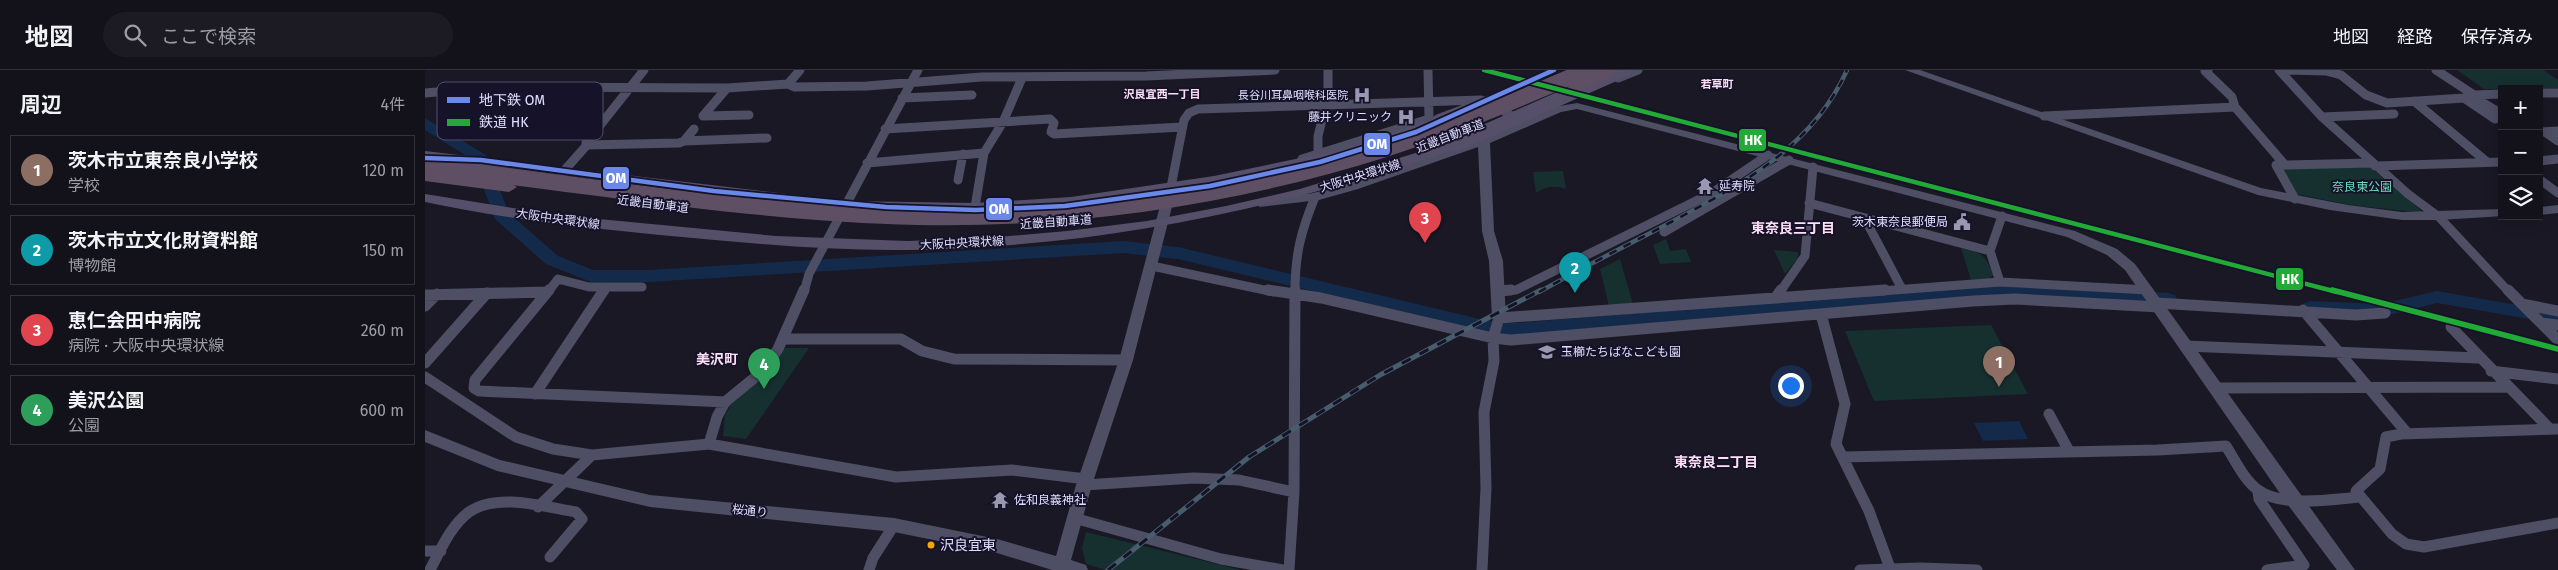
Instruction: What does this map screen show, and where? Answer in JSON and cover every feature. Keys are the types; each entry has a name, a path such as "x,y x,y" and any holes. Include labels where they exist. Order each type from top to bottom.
{"highway":[{"name":"近畿自動車道","path":"425,166 729,202 851,214 950,217 1050,214 1195,196 1351,160 1478,116 1587,70"},
{"name":"近畿自動車道","path":"425,176 727,213 846,224 946,227 1091,220 1207,203 1356,168 1445,138 1607,70"}],"main road":[{"path":"425,155 562,173 845,204 975,207 1071,201 1171,187 1347,152 1439,121 1568,70"},
{"name":"大阪中央環状線","path":"425,198 552,219 610,226 824,244 930,245 1008,241 1107,231 1161,229 1337,184 1457,144 1624,70"}],"street":[{"path":"603,121 643,70"},
{"path":"788,84 800,70"},
{"path":"709,444 713,428 726,402 764,370 783,339 804,292 809,274 824,244 910,81 918,70"},
{"path":"603,86 727,88 788,84 795,87 858,86 910,81 982,77 1022,78 1058,74 1275,70"},
{"path":"1318,154 1318,136 1328,98 1328,70"},
{"path":"1258,171 1429,119 1430,102 1427,70"},
{"path":"1587,70 1617,78 1638,70"},
{"path":"1910,70 2258,191 2356,211 2439,217 2498,213"},
{"path":"2208,70 2205,71 2232,97 2235,107 2285,165"},
{"path":"2279,70 2322,117 2374,165 2439,217 2558,340"},
{"path":"2285,70 2326,71 2341,75 2403,121"},
{"path":"2435,70 2498,117"},
{"path":"975,207 984,153 1003,122 1022,78"},
{"path":"727,88 703,116 749,115"},
{"path":"2543,94 2558,93"},
{"path":"2378,101 2414,102 2498,94"},
{"path":"902,98 972,96"},
{"path":"1061,567 1085,482 1126,360 1153,262 1183,127 1189,113 1197,109 1485,101 1524,124"},
{"path":"2414,102 2487,162"},
{"path":"1259,203 1315,197 1354,186 1484,141 1557,109 1586,107 2071,234 2112,252 2130,267 2294,500 2347,570"},
{"path":"2044,116 2235,107"},
{"path":"2322,117 2394,114"},
{"path":"885,129 1049,120 1054,123 1051,132 1054,134 1183,127"},
{"path":"684,141 693,129"},
{"path":"2543,132 2558,131"},
{"path":"2543,133 2558,141"},
{"path":"587,146 767,138"},
{"path":"562,173 587,146 586,143 588,140"},
{"path":"1482,570 1486,488 1484,412 1494,361 1494,336 1499,320 1496,261 1488,232 1484,141"},
{"path":"867,163 984,153"},
{"path":"958,180 963,154"},
{"path":"1498,291 1516,290 1712,193 1768,155"},
{"path":"425,170 441,158"},
{"path":"2543,161 2558,159"},
{"path":"1664,232 1723,200 1789,160"},
{"path":"2295,200 2276,165 2498,162"},
{"path":"1776,297 1805,256 1813,167"},
{"path":"2543,182 2558,193"},
{"path":"1712,193 1723,200"},
{"path":"1289,570 1293,492 1295,259 1305,221 1315,197"},
{"path":"1809,203 1990,251"},
{"path":"2543,211 2558,209"},
{"path":"2000,282 1990,251 2001,216"},
{"path":"1865,219 1902,290"},
{"path":"1153,262 1511,340 2015,299 2153,298"},
{"path":"642,287 605,288 572,285 558,279 545,292 475,380 474,388 479,391 726,402"},
{"path":"1499,320 1776,297 2000,282 2153,298 2356,315 2385,313"},
{"path":"535,394 605,288"},
{"path":"425,294 545,292"},
{"path":"425,363 487,293"},
{"path":"425,306 437,294"},
{"path":"2524,306 2558,311"},
{"path":"2303,310 2407,434"},
{"path":"1821,314 1845,404 1836,444 1869,511 1890,568"},
{"path":"2541,323 2558,325"},
{"path":"2451,327 2507,387 2554,429"},
{"path":"783,339 901,339 922,351 954,359 991,361 1126,360"},
{"path":"2186,346 2478,358"},
{"path":"2491,370 2558,379"},
{"path":"425,376 517,437 553,449 592,455 709,444 896,477 1012,470 1085,482 1194,478 1239,480 1293,492"},
{"path":"2215,388 2507,387"},
{"path":"2049,414 2069,451"},
{"path":"2554,429 2386,436 2381,469 2356,491 2392,534 2406,544 2423,547 2515,529 2558,523"},
{"name":"桜通り","path":"425,436 497,465 650,501 894,525 997,546 1061,567 1079,570"},
{"path":"1843,457 2158,450 2226,446 2258,490 2259,499 2303,565 2267,570"},
{"path":"538,507 592,455"},
{"path":"2258,490 2274,497 2294,500 2361,497"},
{"path":"430,570 457,526 469,512 482,504 504,503 576,512 582,519 552,552 550,557"},
{"path":"1074,518 1221,559 1283,570"},
{"path":"869,570 873,558 894,525"},
{"path":"425,551 441,551"},
{"path":"1859,570 1890,568 1977,570"}],"green space":[{"path":"2457,70 2543,70 2558,80 2558,88 2543,88 2543,85 2498,85 2498,89 2484,89"},
{"name":"奈良東公園","path":"2370,167 2424,213 2350,205 2297,194 2282,169"},
{"path":"1563,171 1566,189 1551,187 1536,193 1533,172"},
{"path":"1666,239 1670,251 1686,249 1691,262 1660,264 1653,245"},
{"path":"1961,248 1974,251 1985,258 1993,274 1990,279 1971,280"},
{"path":"1774,250 1798,252 1798,258 1785,274"},
{"path":"1620,259 1633,304 1609,306 1600,269"},
{"path":"1991,325 2028,394 1874,401 1845,331"},
{"path":"785,348 809,348 746,439 723,436 725,415 734,400 772,368"},
{"path":"1086,532 1241,570 1106,570 1086,564 1082,548"}],"water":[{"path":"2019,421 2028,439 1983,441 1974,423"}],"waterway":[{"path":"425,123 437,131"},
{"path":"452,140 480,158 501,215 552,260 591,276 649,276 1124,247 1178,253 1484,326 1515,329 2006,290 2168,299"},
{"path":"2311,307 2382,311 2437,297 2558,318"}],"railway":[{"path":"1539,292 1715,198 1768,164 1792,145 1813,123 1832,98 1847,70"},
{"path":"1108,570 1249,457 1380,375 1541,290"}],"metro line":[{"name":"OM","path":"425,158 481,160 714,191 886,207 976,210 1065,206 1210,186 1320,162 1416,132 1554,70"}],"rail line":[{"name":"HK","path":"1484,70 2558,349"}],"place":[{"name":"長谷川耳鼻咽喉科医院","path":"1362,95"},
{"name":"藤井クリニック","path":"1406,117"},
{"name":"延寿院","path":"1705,186"},
{"name":"茨木東奈良郵便局","path":"1962,222"},
{"name":"恵仁会田中病院","path":"1425,243"},
{"name":"茨木市立文化財資料館","path":"1575,293"},
{"name":"玉櫛たちばなこども園","path":"1547,352"},
{"name":"茨木市立東奈良小学校","path":"1999,387"},
{"name":"美沢公園","path":"764,389"},
{"name":"佐和良義神社","path":"1000,500"},
{"name":"沢良宜東","path":"931,545"}],"district":[{"name":"若草町","path":"1717,84"},
{"name":"沢良宜西一丁目","path":"1162,94"},
{"name":"東奈良三丁目","path":"1793,228"},
{"name":"美沢町","path":"717,359"},
{"name":"東奈良二丁目","path":"1716,462"}]}
